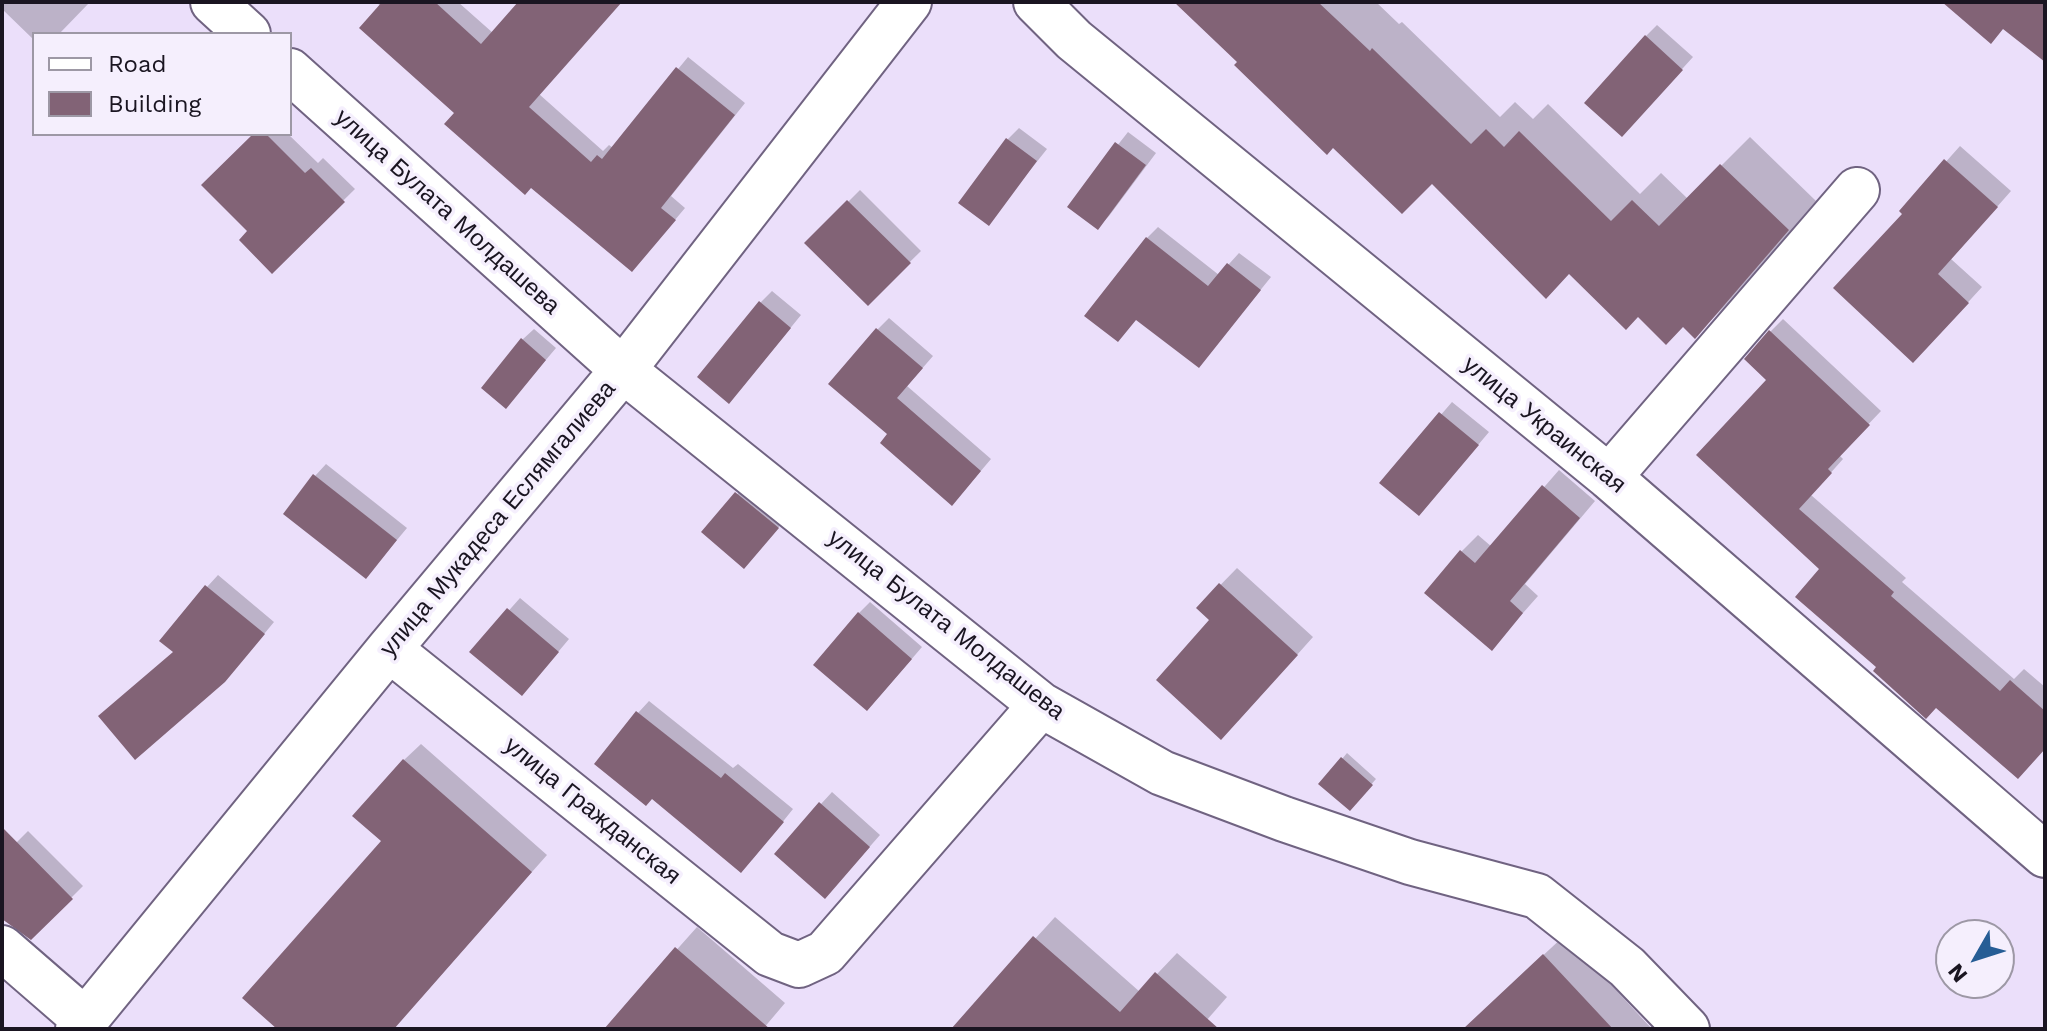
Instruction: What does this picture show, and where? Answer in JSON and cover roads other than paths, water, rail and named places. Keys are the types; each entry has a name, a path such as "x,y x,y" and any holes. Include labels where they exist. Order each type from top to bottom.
{"street":[{"path":"213,2 246,32"},
{"name":"улица Мукадеса Еслямгалиева","path":"82,1024 389,649 623,370 909,2"},
{"name":"улица Украинская","path":"1036,2 1074,40 1609,477 2045,855"},
{"name":"улица Булата Молдашева","path":"292,73 623,370 1041,705 1176,778 1410,862 1537,896 1627,967 1687,1029"},
{"path":"1609,477 1857,190"},
{"name":"улица Гражданская","path":"389,649 770,954 799,965 825,953 1041,705"},
{"path":"2,948 82,1024"}]}
